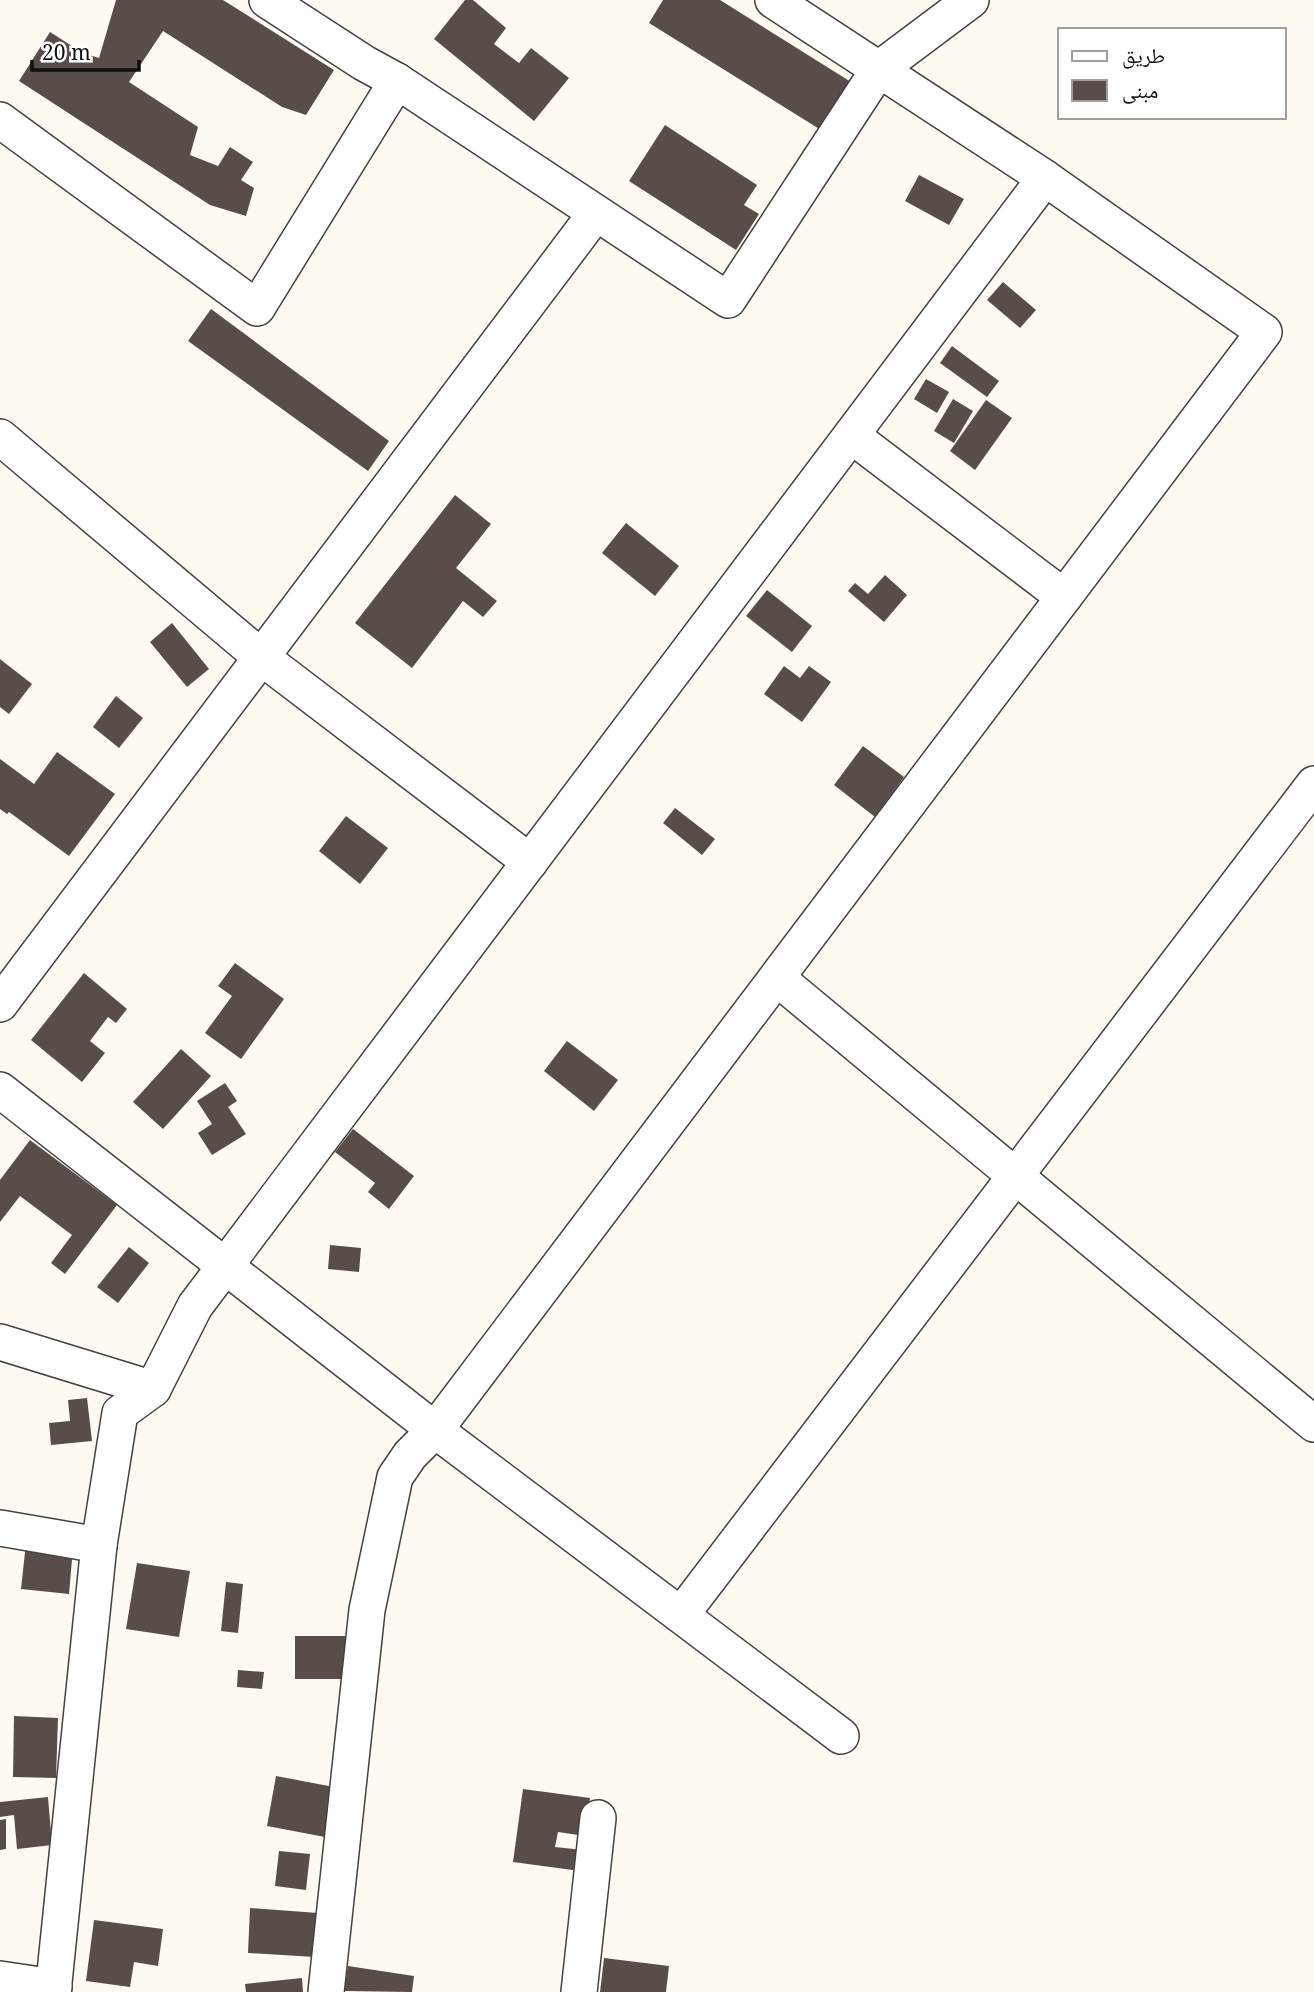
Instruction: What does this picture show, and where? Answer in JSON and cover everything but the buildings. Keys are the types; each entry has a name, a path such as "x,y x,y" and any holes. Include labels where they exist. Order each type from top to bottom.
{"street":[{"path":"267,0 364,63 397,81 728,300 879,69 971,0"},
{"path":"326,1992 368,1610 395,1477 410,1455 435,1430 1264,332 1045,178 773,0"},
{"path":"0,120 257,308 397,81"},
{"path":"0,1979 54,1989 99,1545 120,1413 153,1389 195,1306 1045,178"},
{"path":"0,1004 596,213"},
{"path":"852,436 1064,597"},
{"path":"0,437 261,657 530,862"},
{"path":"681,1615 1314,783"},
{"path":"777,978 1314,1424"},
{"path":"0,1090 435,1430 841,1736"},
{"path":"0,1342 153,1389"},
{"path":"0,1528 99,1545"},
{"path":"579,1992 598,1818"}]}
